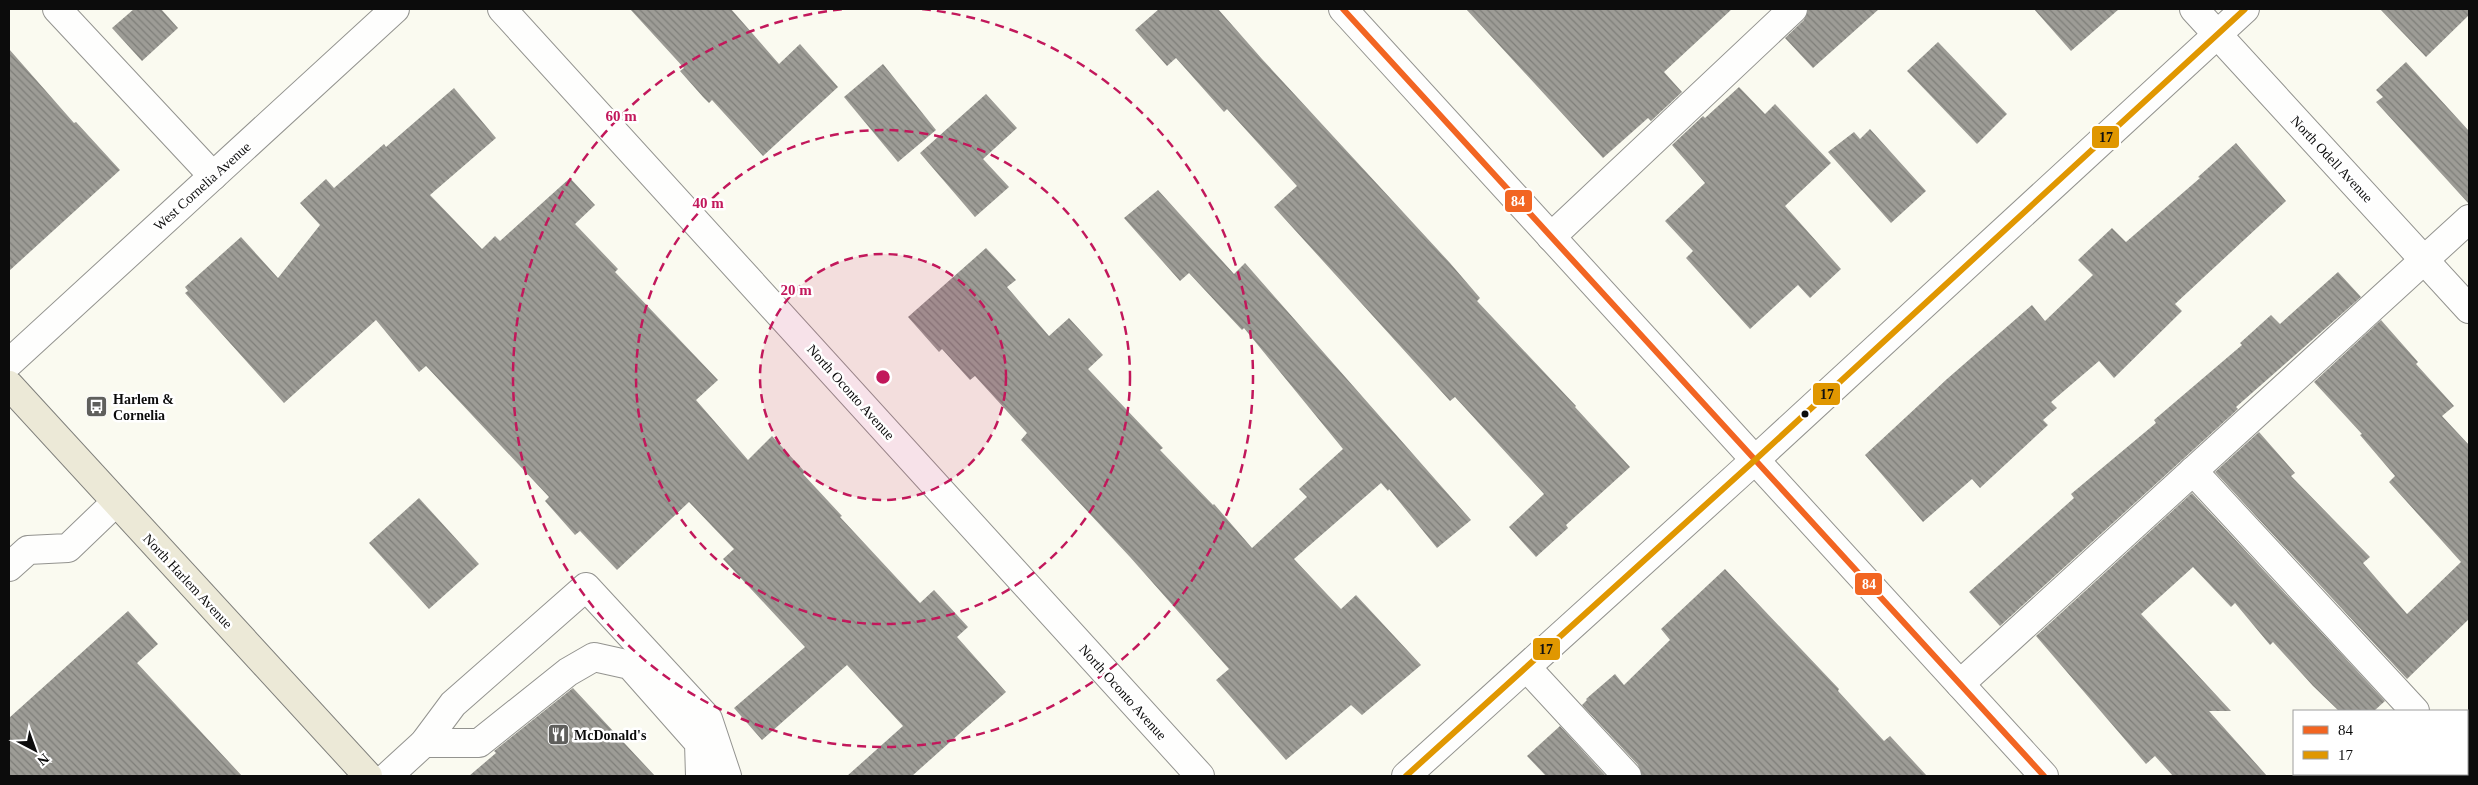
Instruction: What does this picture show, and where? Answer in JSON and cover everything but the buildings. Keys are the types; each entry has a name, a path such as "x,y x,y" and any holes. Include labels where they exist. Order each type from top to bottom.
{"main road":[{"name":"North Harlem Avenue","path":"9,385 368,776"}],"street":[{"path":"57,9 213,176"},
{"name":"West Cornelia Avenue","path":"9,362 395,9"},
{"name":"North Oconto Avenue","path":"502,9 1200,776"},
{"path":"1343,9 2044,776"},
{"name":"North Odell Avenue","path":"2194,9 2469,309"},
{"path":"1406,776 1528,668 2246,9"},
{"path":"1551,237 1781,13"},
{"path":"1960,684 2469,219"},
{"path":"2193,471 2414,710"},
{"path":"9,567 28,550 68,548 116,502"},
{"path":"388,776 424,743 453,704 586,587 708,719 727,776"},
{"path":"424,743 479,744 568,672 594,657 630,665 699,743 700,776"},
{"path":"1528,668 1627,776"}],"transit line":[{"name":"84","path":"1343,9 2044,776"},
{"name":"17","path":"1406,776 1755,460 2245,9"}],"place":[{"name":"Harlem & Cornelia","path":"97,407"},
{"name":"McDonald's","path":"558,735"}]}
